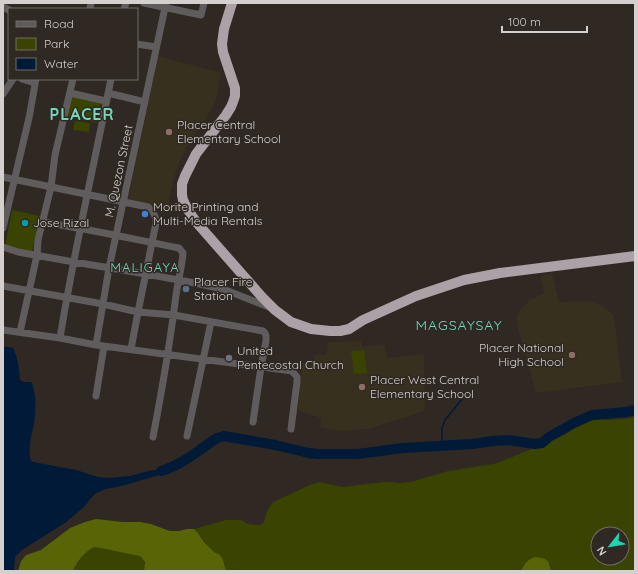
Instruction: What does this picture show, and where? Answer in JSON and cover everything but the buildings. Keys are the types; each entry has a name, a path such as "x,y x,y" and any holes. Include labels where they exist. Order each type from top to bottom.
{"highway":[{"path":"232,3 224,29 222,44 223,52 235,88 235,96 226,115 196,154 182,184 182,195 188,210 197,223 249,283 275,310 291,322 320,330 340,331 349,329 363,320 416,296 464,280 500,273 635,256"}],"street":[{"path":"144,3 165,5 201,15 204,3"},
{"name":"M. Quezon Street","path":"96,396 103,304 109,268 165,5"},
{"path":"138,44 156,47"},
{"path":"3,94 12,80"},
{"path":"20,332 37,255 38,240 51,187 55,155 73,80"},
{"path":"60,338 66,298 111,80"},
{"path":"3,228 30,118 36,81"},
{"path":"70,94 145,102"},
{"path":"3,177 148,207 155,214 156,224 131,349"},
{"path":"43,222 179,248 184,253 178,280 174,315 154,437"},
{"path":"3,247 18,252 223,289 275,310"},
{"path":"3,286 103,304 138,312 174,315 260,330 265,333 266,342 253,422"},
{"path":"188,436 211,322"},
{"path":"3,330 100,345 292,371 295,374 297,382 291,429"}],"shaded area":[{"name":"Placer Central Elementary School","path":"158,56 221,73 216,100 212,109 185,149 176,172 169,199 169,205 172,211 128,201"},
{"name":"Placer National High School","path":"552,274 559,302 591,301 603,306 614,315 622,382 536,393 518,328 517,319 519,311 531,299 544,293 540,276"},
{"name":"Placer West Central Elementary School","path":"361,341 363,347 384,344 387,358 424,354 425,411 368,429 344,431 320,427 321,418 298,411 302,363 314,364 315,355 326,355 328,342"}],"green space":[{"path":"72,96 101,103 97,123 68,116"},
{"path":"75,121 90,123 89,132 73,130"},
{"path":"12,210 40,216 32,252 5,246"},
{"path":"364,350 367,373 354,374 351,351"},
{"path":"635,417 635,571 551,571 550,565 542,558 538,558 529,560 521,571 226,571 220,556 212,551 194,529 226,520 241,520 248,524 260,525 264,522 267,511 273,502 319,482 343,487 384,482 411,482 448,471 500,462 564,435 585,421 596,419 608,420"},
{"path":"96,519 140,522 151,524 170,531 194,529 214,552 220,555 226,571 144,571 145,562 140,556 94,547 87,551 73,571 18,571 21,561 26,555 41,550 70,528"},
{"path":"94,547 140,556 145,562 144,571 73,571 87,552"},
{"path":"535,557 547,560 551,571 521,571 526,562"}],"water":[{"path":"3,346 13,348 19,367 20,380 24,382 31,382 33,387 35,411 30,446 31,461 76,470 98,477 109,478 130,476 153,470 161,471 159,475 96,493 85,506 65,523 22,550 15,557 14,571 3,571"}],"waterway":[{"path":"442,446 442,428 445,420 462,399"},
{"path":"161,471 176,465 217,438 224,436 318,454 358,454 403,448 472,444 508,440 535,444 542,443 556,433 592,415 635,410"}],"place":[{"name":"Placer Central Elementary School","path":"169,132"},
{"name":"Morite Printing and Multi-Media Rentals","path":"145,214"},
{"name":"Jose Rizal","path":"25,223"},
{"name":"Placer Fire Station","path":"186,289"},
{"name":"Placer National High School","path":"572,355"},
{"name":"United Pentecostal Church","path":"229,358"},
{"name":"Placer West Central Elementary School","path":"362,387"}],"district":[{"name":"PLACER","path":"82,114"},
{"name":"MALIGAYA","path":"145,267"},
{"name":"MAGSAYSAY","path":"459,325"}]}
